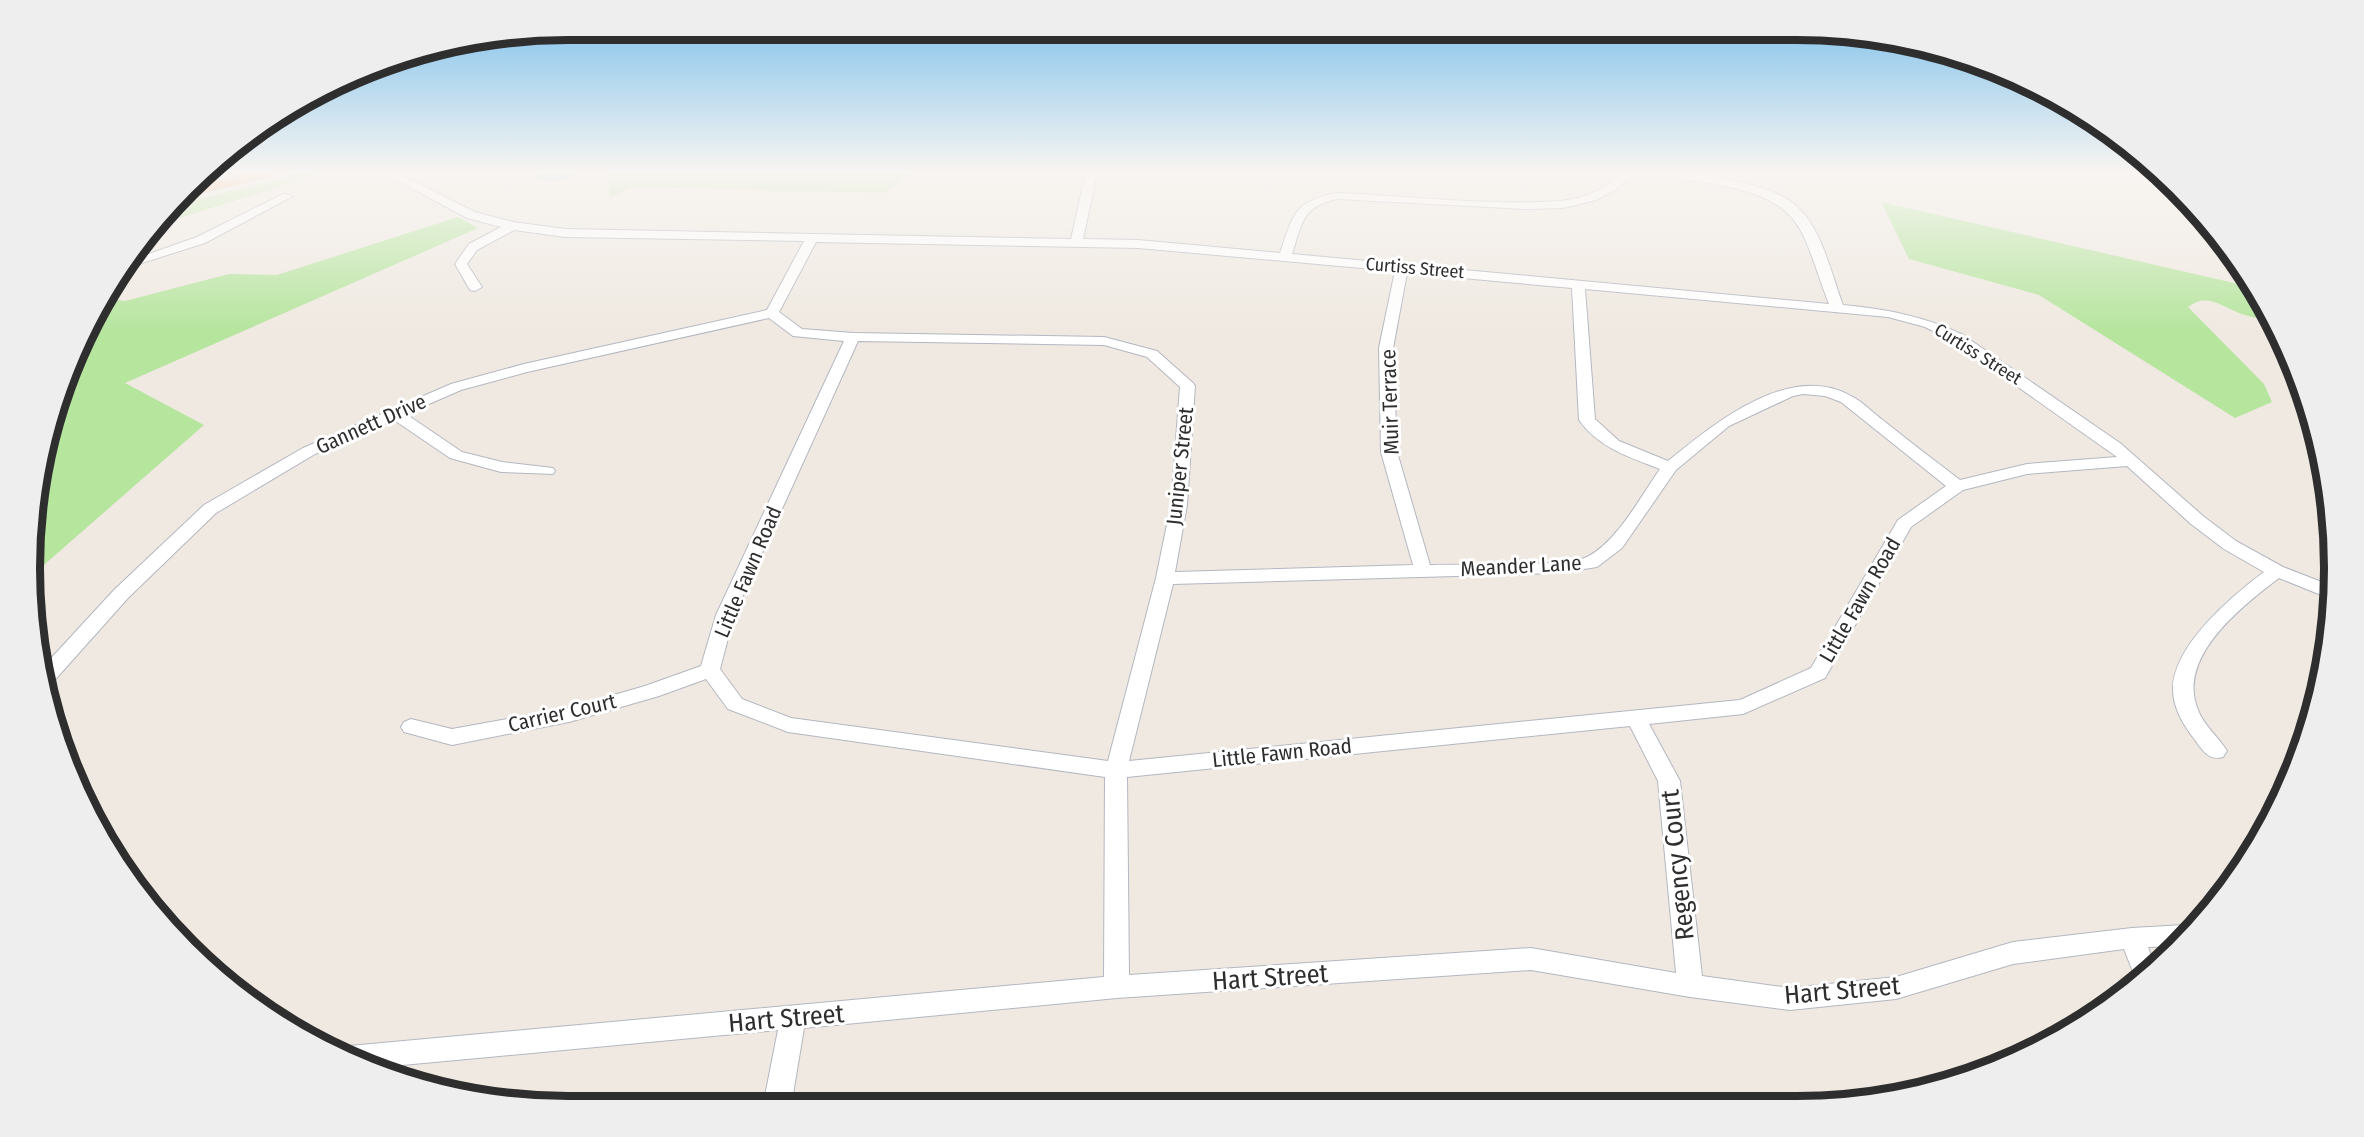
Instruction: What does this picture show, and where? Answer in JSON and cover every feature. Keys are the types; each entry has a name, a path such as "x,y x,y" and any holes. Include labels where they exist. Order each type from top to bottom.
{"street":[{"path":"139,261 201,240 230,225"},
{"name":"Curtiss Street","path":"509,225 584,234 1138,244 1888,312 1945,331 2077,419 2132,461 2215,535 2251,558 2323,589"},
{"path":"1076,243 1080,225"},
{"path":"1286,256 1296,225"},
{"path":"1803,225 1837,306"},
{"path":"475,286 461,264 473,247 512,226"},
{"path":"772,313 811,239"},
{"name":"Muir Terrace","path":"1401,267 1386,348 1389,452 1423,570"},
{"path":"1578,283 1587,420 1596,434 1615,446 1670,467"},
{"name":"Juniper Street","path":"772,313 798,333 853,337 1104,341 1152,354 1188,386 1179,506 1165,578 1116,770 1117,987"},
{"name":"Gannett Drive","path":"51,672 121,594 210,509 309,451 394,412 456,387 524,368 772,313"},
{"name":"Little Fawn Road","path":"853,337 725,615 710,670 735,704 788,725 1116,770 1635,716 1743,707 1818,673 1904,524 1957,486 2026,469 2132,461"},
{"name":"Meander Lane","path":"1165,578 1558,567 1591,563 1616,544 1670,467 1724,423 1788,392 1803,390 1827,392 1858,406 1957,486"},
{"path":"394,412 456,455 501,466 547,471"},
{"path":"2216,751 2189,715 2183,682 2196,650 2216,625 2257,585 2277,571"},
{"name":"Carrier Court","path":"411,727 452,737 557,717 652,691 710,670"},
{"name":"Regency Court","path":"1635,716 1669,781 1690,986"},
{"name":"Hart Street","path":"367,1056 1117,987 1531,959 1690,986 1790,999 1896,988 2013,953 2132,938 2175,936"},
{"path":"2132,938 2142,966"},
{"path":"779,1096 792,1017"}],"green space":[{"path":"433,225 473,225 478,228 125,383 204,425 40,568 45,500 58,432 81,366 114,299 125,301 229,274 277,275"},
{"path":"1892,225 1981,225 2241,285 2260,319 2207,301 2201,301 2188,307 2264,384 2272,402 2235,418 2039,295 1909,259"}]}
